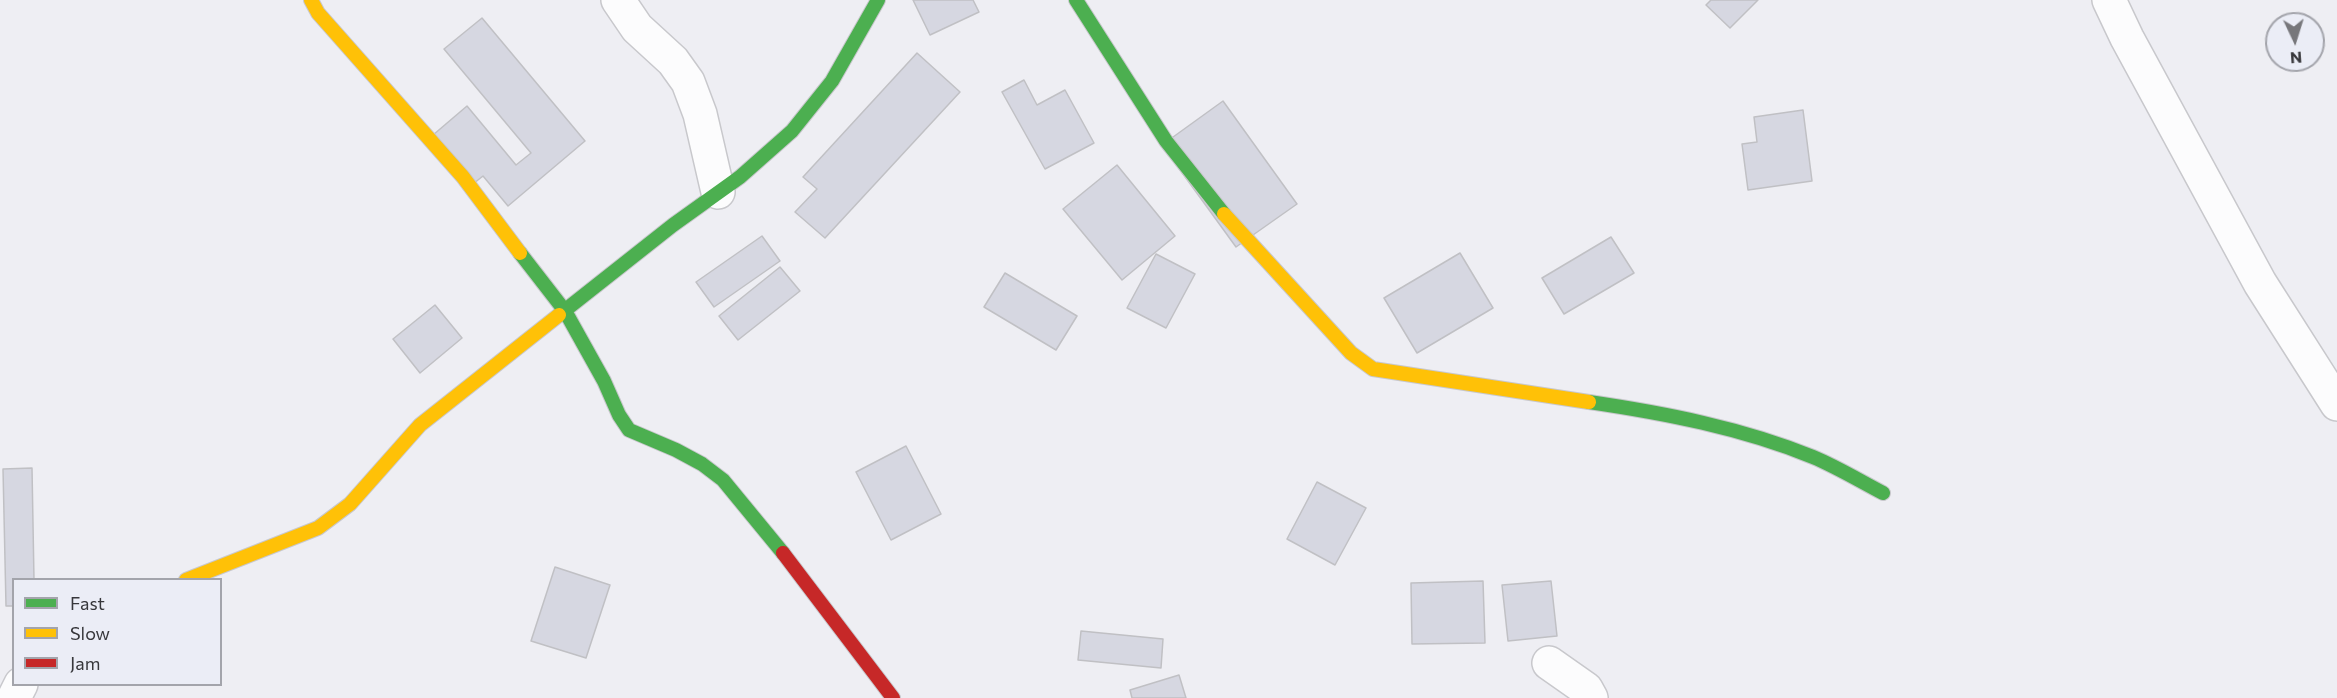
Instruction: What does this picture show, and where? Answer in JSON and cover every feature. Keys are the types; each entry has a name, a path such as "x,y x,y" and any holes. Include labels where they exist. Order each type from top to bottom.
{"street":[{"path":"311,0 318,13 463,177 565,311 604,381 619,416 630,430 702,464 723,480 765,530 892,698"},
{"path":"618,0 637,28 673,61 688,82 700,114 718,192"},
{"path":"189,578 318,528 350,504 420,425 740,177 792,131 832,81 878,0"},
{"path":"1076,0 1166,141 1209,197 1350,353 1373,369 1666,416 1727,429 1811,457 1883,493"},
{"path":"2109,0 2127,38 2260,283 2337,404"},
{"path":"1549,663 1586,689 1591,698"}],"building":[{"path":"913,0 973,0 979,12 930,35"},
{"path":"1711,0 1758,0 1730,28 1706,5"},
{"path":"482,18 585,141 508,206 483,176 473,184 433,135 467,106 516,165 531,153 444,49"},
{"path":"917,53 960,92 825,238 795,212 817,189 803,177"},
{"path":"1024,80 1037,105 1065,90 1094,143 1045,169 1002,92"},
{"path":"1223,101 1297,204 1236,247 1162,145"},
{"path":"1803,110 1812,181 1748,190 1742,144 1757,142 1754,117"},
{"path":"1117,165 1175,236 1122,280 1063,209"},
{"path":"762,236 780,261 714,307 696,282"},
{"path":"1611,237 1634,273 1564,314 1542,278"},
{"path":"1460,253 1493,308 1417,353 1384,298"},
{"path":"1156,254 1195,274 1166,328 1127,308"},
{"path":"780,267 800,291 738,340 719,316"},
{"path":"1005,273 1077,316 1056,350 984,307"},
{"path":"435,305 462,338 420,373 393,339"},
{"path":"906,446 941,514 891,540 856,472"},
{"path":"32,468 34,578 12,578 12,606 6,606 3,469"},
{"path":"1317,482 1366,508 1335,565 1287,539"},
{"path":"555,567 610,585 586,658 531,641"},
{"path":"1483,581 1485,643 1412,644 1411,583"},
{"path":"1551,581 1557,636 1508,641 1502,585"},
{"path":"1081,631 1163,639 1161,668 1078,660"},
{"path":"1179,675 1186,698 1132,698 1130,690"}],"traffic: fast":[{"path":"559,315 673,225 740,177 792,131 832,81 878,0"},
{"path":"1076,0 1166,141 1224,214"},
{"path":"520,253 565,311 629,430 676,450 702,464 723,480 783,553"},
{"path":"1589,402 1646,411 1759,438 1822,461 1883,493"}],"traffic: slow":[{"path":"311,0 318,13 463,177 520,253"},
{"path":"1224,214 1351,353 1373,369 1589,402"},
{"path":"191,578 318,528 350,504 420,425 559,315"}],"traffic: jam":[{"path":"783,553 893,698"}]}
